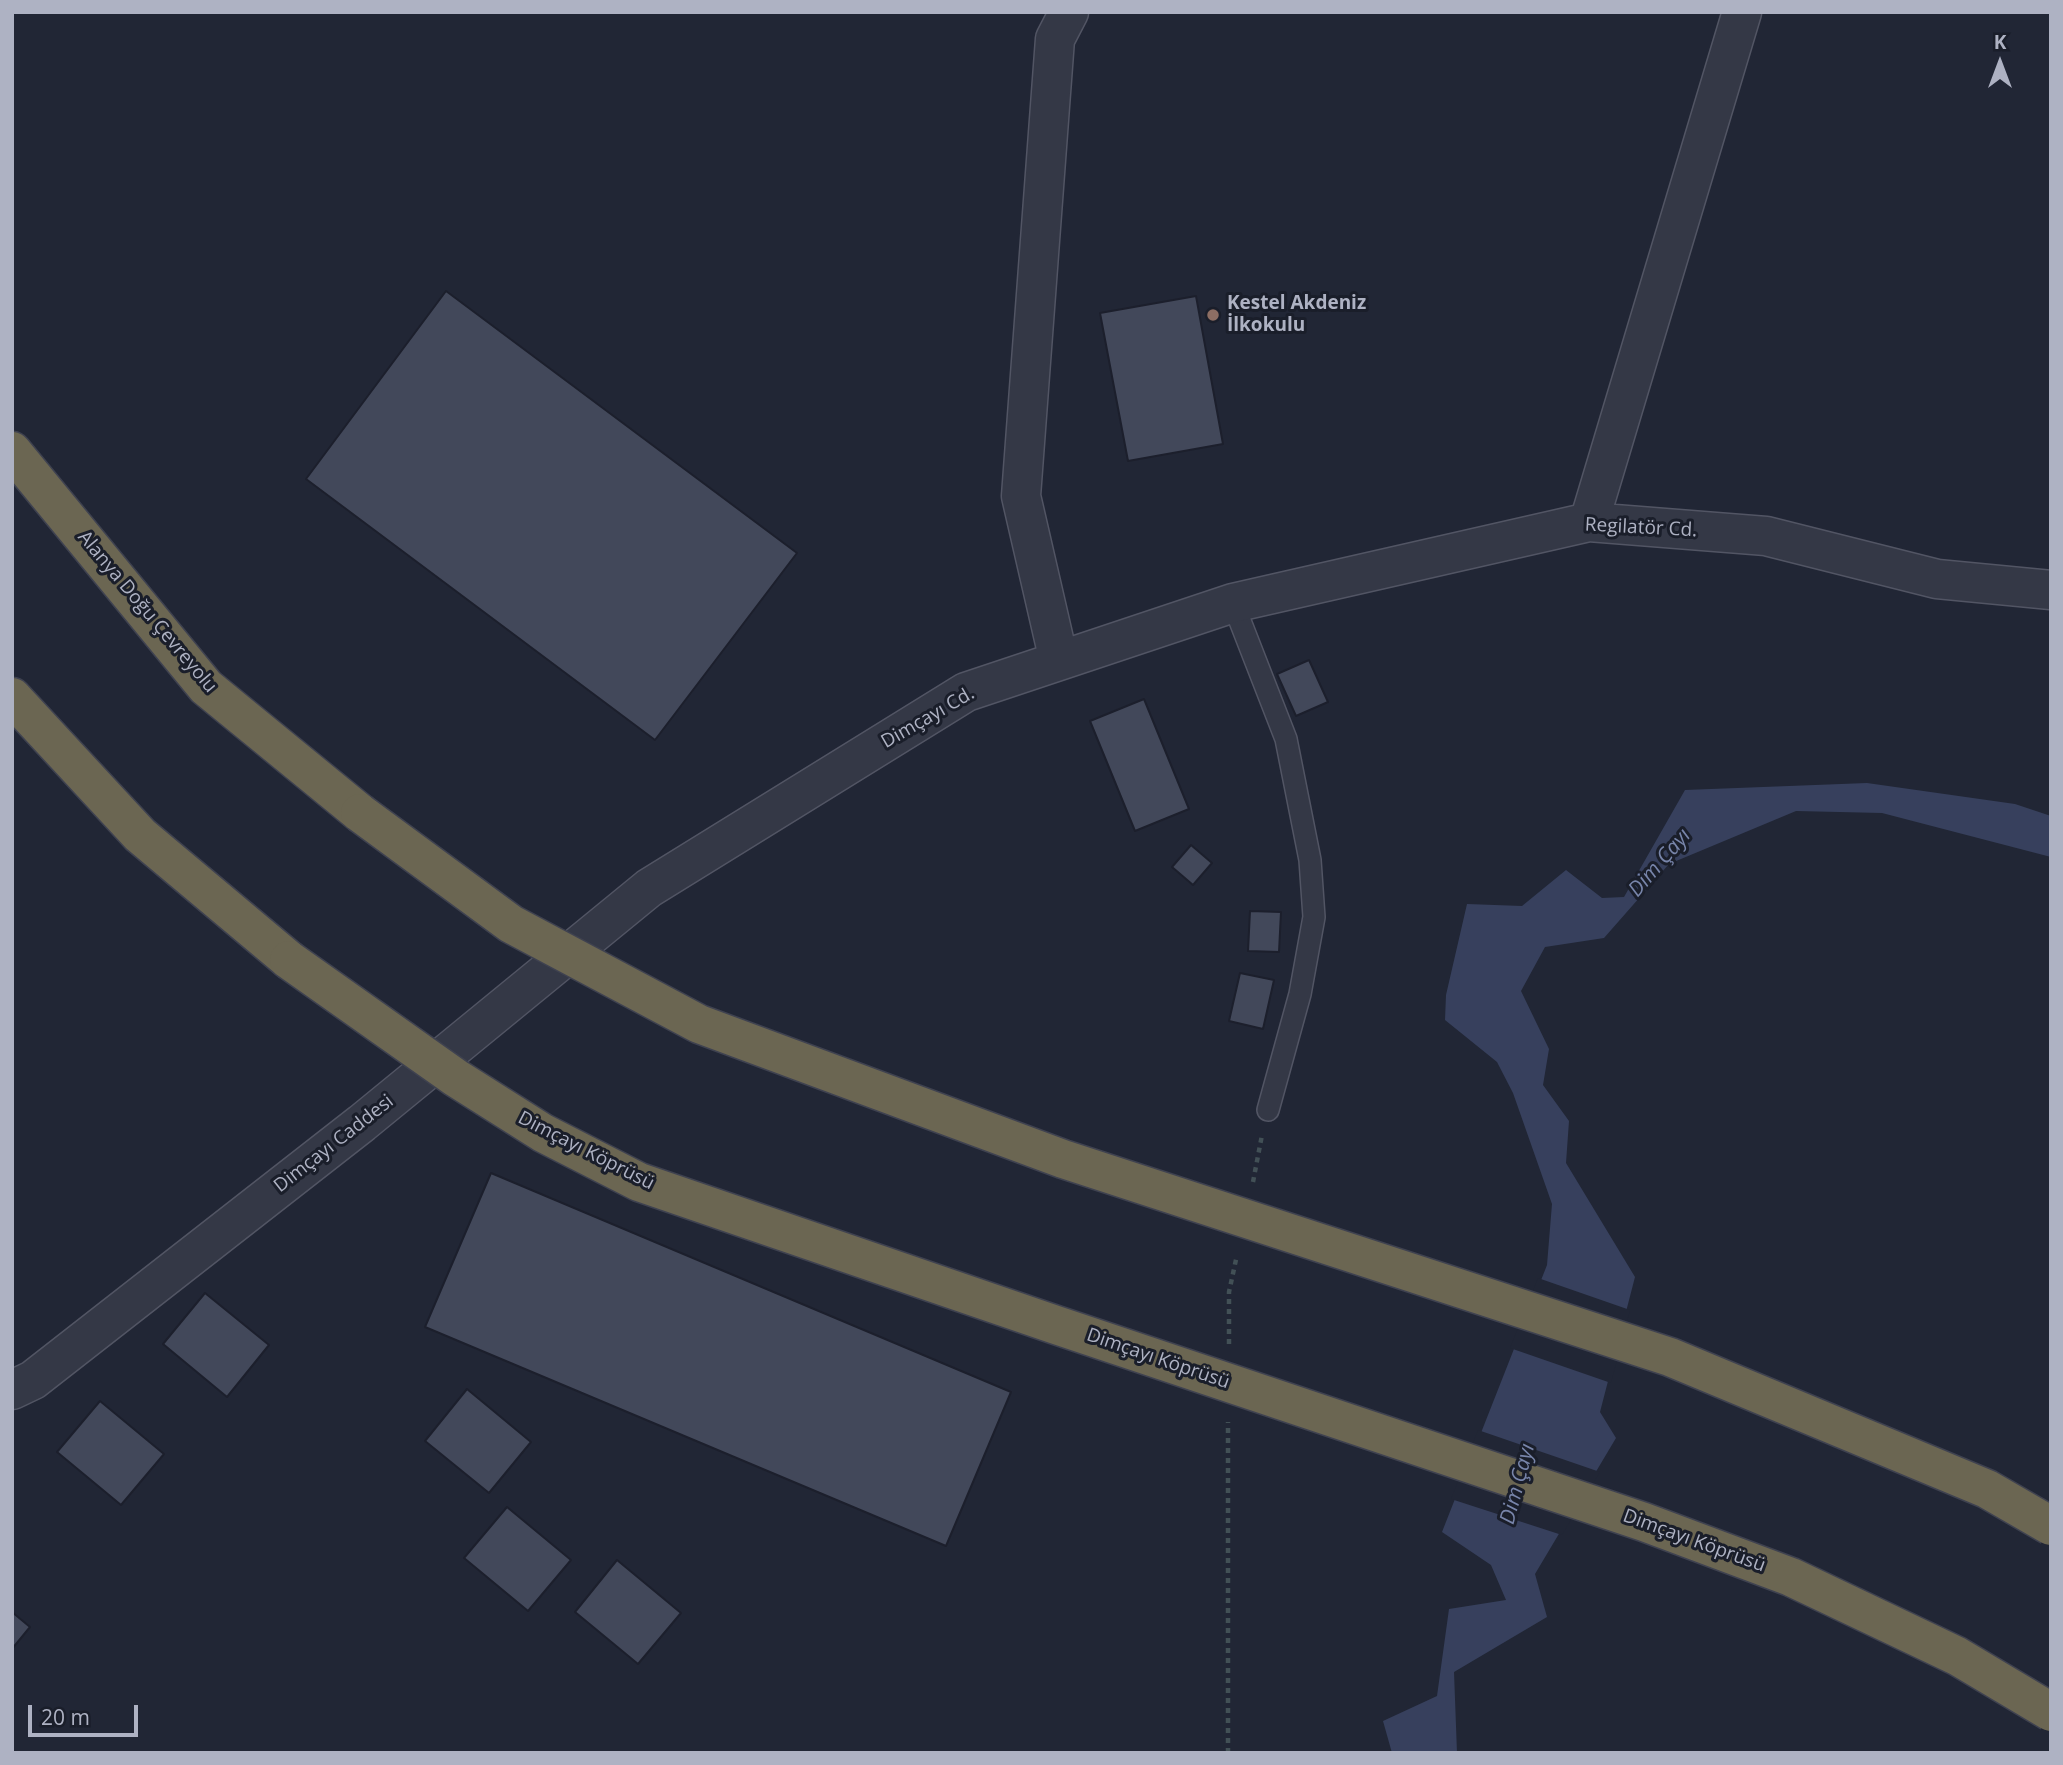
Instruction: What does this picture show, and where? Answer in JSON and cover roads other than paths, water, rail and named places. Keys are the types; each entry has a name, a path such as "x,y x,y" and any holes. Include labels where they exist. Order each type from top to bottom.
{"highway":[{"name":"Alanya Doğu Çevreyolu","path":"12,451 206,687 360,813 511,924 699,1024 1063,1159 1670,1357 1987,1489 2051,1525"},
{"name":"Dimçayı Köprüsü","path":"12,697 140,835 289,960 456,1078 532,1126 639,1182 1657,1526 1803,1583 1957,1656 2051,1712"}],"street":[{"path":"1059,661 1021,496 1055,39 1069,12"},
{"path":"1589,522 1742,12"},
{"name":"Regilatör Cd.","path":"1233,603 1589,522 1766,536 1937,579 2051,590"},
{"name":"Dimçayı Cd.","path":"649,888 966,692 1233,603"},
{"name":"Dimçayı Caddesi","path":"12,1390 33,1380 362,1123 649,888"}],"lane":[{"path":"1233,603 1286,739 1310,860 1314,917 1300,994 1268,1110"}],"water":[{"name":"Dim Çayı","path":"1867,783 2015,804 2051,816 2051,857 1882,813 1796,811 1669,864 1604,938 1545,947 1521,991 1549,1049 1543,1085 1569,1121 1566,1163 1635,1277 1600,1412 1616,1438 1535,1574 1547,1617 1454,1672 1457,1753 1392,1753 1383,1721 1437,1696 1449,1609 1506,1600 1491,1565 1442,1532 1547,1265 1552,1204 1513,1093 1497,1062 1445,1020 1446,995 1467,904 1522,906 1566,870 1602,898 1624,897 1685,790"}],"place":[{"name":"Kestel Akdeniz İlkokulu","path":"1213,315"}]}
